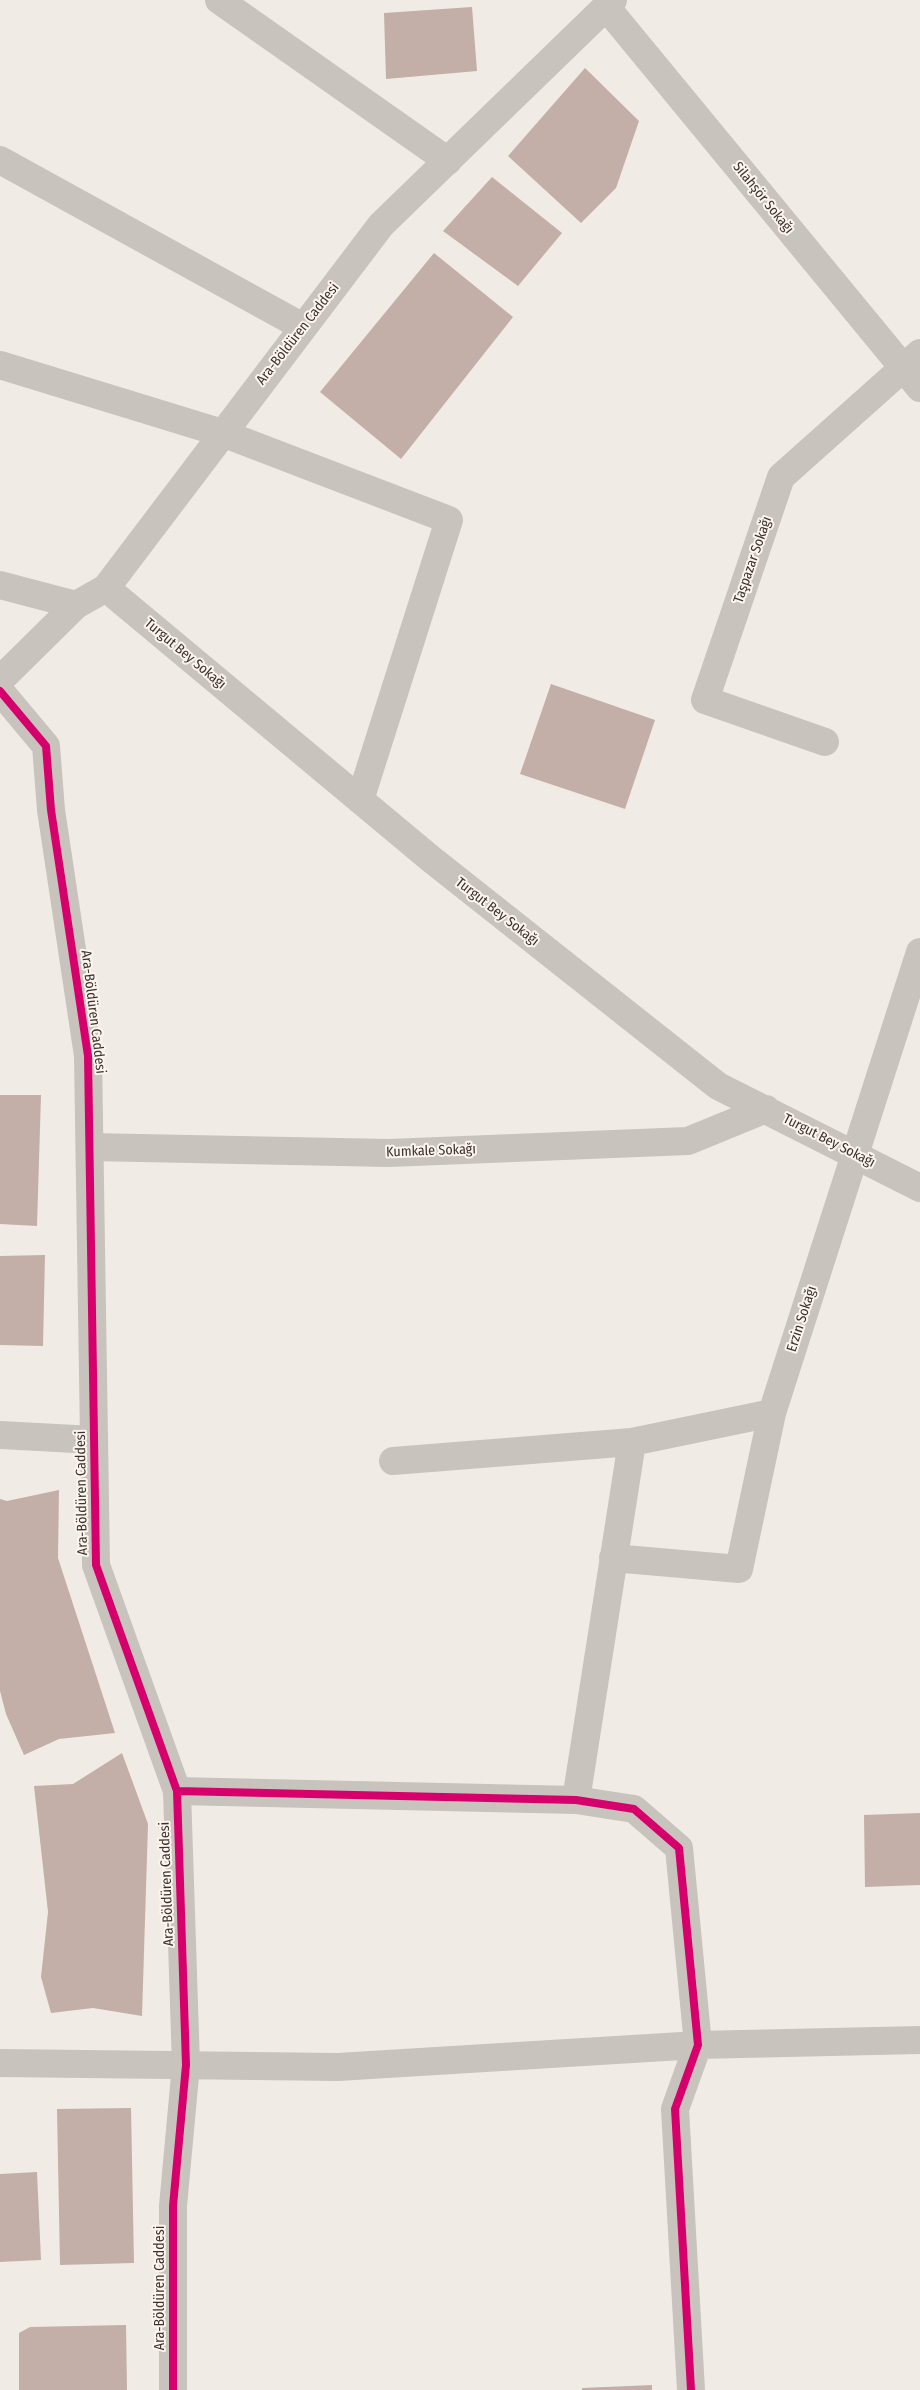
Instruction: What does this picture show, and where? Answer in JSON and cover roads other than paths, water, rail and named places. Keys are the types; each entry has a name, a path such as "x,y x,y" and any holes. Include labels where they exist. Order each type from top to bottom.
{"street":[{"path":"219,0 448,161"},
{"name":"Ara-Böldüren Caddesi","path":"0,680 76,604 106,588 382,225 610,4"},
{"name":"Silahşör Sokağı","path":"610,4 911,360 920,388"},
{"path":"0,160 303,327"},
{"name":"Taşpazar Sokağı","path":"824,742 705,700 781,477 911,360"},
{"path":"0,365 222,433 449,520 360,800"},
{"path":"0,585 76,604"},
{"name":"Turgut Bey Sokağı","path":"106,588 431,859 718,1086 920,1188"},
{"name":"Ara-Böldüren Caddesi","path":"0,691 46,746 51,810 88,1056 96,1565 177,1791 186,2066 173,2206 173,2390"},
{"name":"Erzin Sokağı","path":"613,1558 739,1569 772,1414 854,1153 920,952"},
{"name":"Kumkale Sokağı","path":"90,1147 389,1153 688,1141 766,1109"},
{"path":"393,1461 632,1442 772,1414"},
{"path":"0,1434 94,1440"},
{"path":"576,1800 632,1442"},
{"path":"177,1791 576,1800 634,1809 679,1848 698,2045 675,2109 691,2390"},
{"path":"0,2063 338,2067 698,2045 920,2040"}]}
